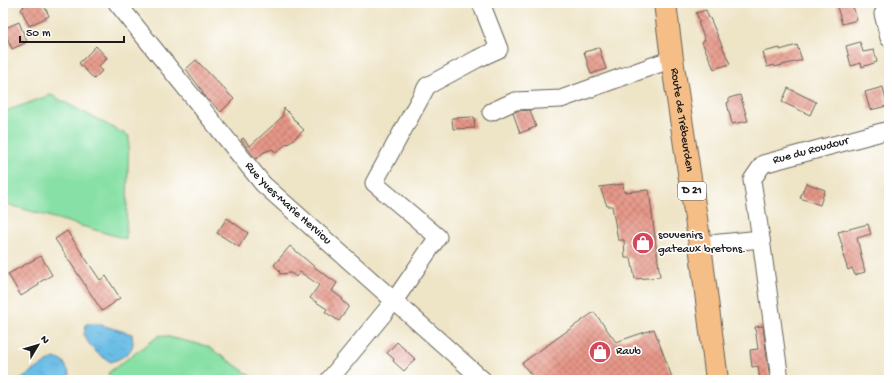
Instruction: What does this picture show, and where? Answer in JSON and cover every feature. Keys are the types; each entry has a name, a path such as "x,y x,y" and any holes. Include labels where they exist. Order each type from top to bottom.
{"main road":[{"name":"Route de Trébeurden","path":"665,3 700,245 717,380"}],"street":[{"name":"Rue Yves-Marie Herviou","path":"117,3 263,184 483,380"},
{"path":"328,380 394,301 438,237 374,183 427,86 499,48 481,3"},
{"path":"883,14 889,38"},
{"path":"491,112 515,101 561,99 672,59"},
{"name":"Rue du Roudour","path":"780,380 752,180 763,164 889,130"},
{"path":"700,245 761,238"}],"green space":[{"path":"51,95 129,136 126,239 3,203 3,112"},
{"path":"160,335 207,346 257,380 111,380 108,373"}],"water":[{"path":"86,324 98,324 132,334 132,348 125,356 111,362 98,354 92,348 84,335"},
{"path":"54,358 63,361 73,380 20,380 36,369"}],"building":[{"path":"22,3 43,3 49,16 29,26 21,9 24,7"},
{"path":"836,3 852,3 857,20 842,24"},
{"path":"706,10 730,64 714,69 702,42 705,40 696,13"},
{"path":"19,22 27,42 12,49 3,29"},
{"path":"860,42 863,52 874,50 877,62 862,67 861,63 851,66 846,46"},
{"path":"797,45 802,60 775,67 774,65 767,67 763,52 780,48 780,50"},
{"path":"96,46 107,58 98,67 102,71 94,79 79,63"},
{"path":"599,48 606,69 591,74 584,52"},
{"path":"196,60 234,99 221,112 203,94 186,69"},
{"path":"883,87 887,106 870,110 865,92"},
{"path":"788,88 816,102 810,115 782,102"},
{"path":"740,95 748,121 732,124 727,103 729,102 729,98"},
{"path":"284,108 304,130 276,153 273,149 264,152 256,159 241,140 243,138 250,146 282,117"},
{"path":"530,110 536,127 520,133 513,113 517,111"},
{"path":"474,117 475,128 453,129 452,118"},
{"path":"806,183 825,190 820,205 800,198"},
{"path":"623,184 624,192 649,190 660,277 635,279 631,258 625,258 624,240 618,240 612,206 607,206 600,187"},
{"path":"227,218 248,233 239,247 217,233"},
{"path":"868,224 871,234 857,238 865,272 855,275 852,268 848,270 842,252 844,252 838,232"},
{"path":"67,231 100,280 106,276 120,298 102,311 55,239"},
{"path":"290,246 317,269 337,283 332,291 343,299 342,301 349,306 339,321 325,312 327,309 310,298 319,285 300,272 296,277 291,273 280,274 279,270 274,265"},
{"path":"41,256 52,275 38,283 39,285 21,296 8,274"},
{"name":"Raub","path":"594,312 616,342 654,329 673,380 535,380 522,363"},
{"path":"763,326 770,380 760,380 758,366 752,367 750,350 758,349 755,327"},
{"path":"397,342 415,359 404,371 387,353"}],"place":[{"name":"souvenirs gateaux bretons.","path":"643,243"},
{"name":"Raub","path":"600,352"}]}
